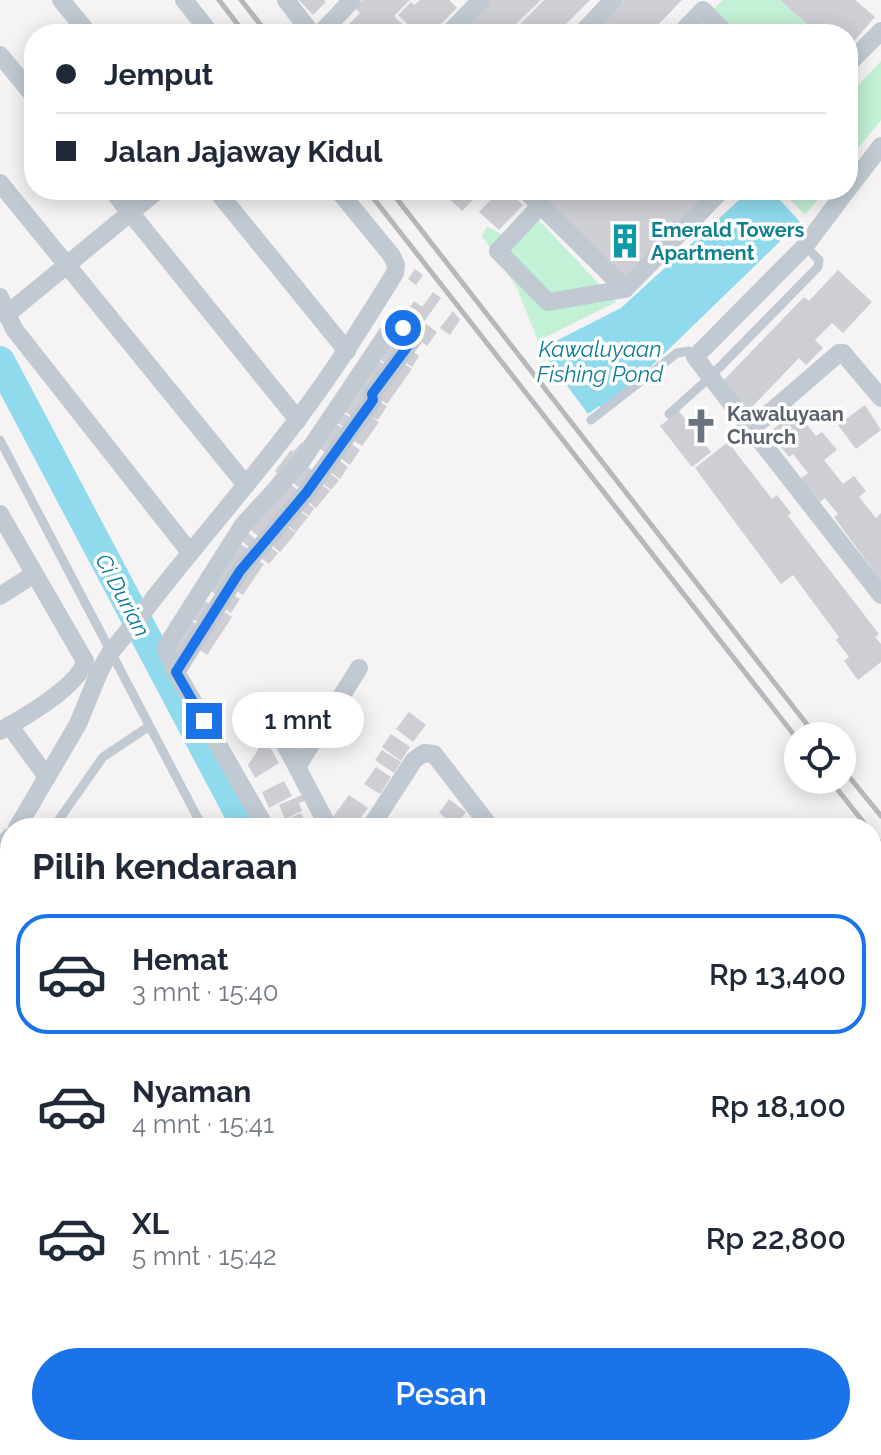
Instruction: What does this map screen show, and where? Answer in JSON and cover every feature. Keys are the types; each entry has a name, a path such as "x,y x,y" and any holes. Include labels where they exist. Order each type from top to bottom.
{"street":[{"path":"61,0 81,24"},
{"path":"184,0 203,24"},
{"path":"286,0 304,24"},
{"path":"329,24 352,0"},
{"path":"458,24 481,0"},
{"path":"590,24 613,0"},
{"path":"690,24 703,10 716,24"},
{"path":"858,54 881,31"},
{"path":"0,55 24,84"},
{"path":"858,177 881,146"},
{"path":"0,183 246,485"},
{"path":"120,200 298,420"},
{"path":"146,200 67,263 3,306 14,329 189,551"},
{"path":"224,200 347,351"},
{"path":"23,818 78,724 110,653 189,551 298,420 347,351 395,273 396,265 346,200"},
{"path":"534,200 498,251 548,302 625,289 712,200"},
{"path":"537,200 625,289"},
{"path":"840,200 805,246 695,357 881,595"},
{"path":"176,672 240,571 326,467 413,336 393,325 301,462 243,525 166,648 176,672 260,818"},
{"path":"751,429 839,353 843,353 881,398"},
{"path":"0,514 85,661 83,669 73,681 5,728 47,777"},
{"path":"0,596 34,574"},
{"path":"297,767 359,668"},
{"path":"279,733 324,818"},
{"path":"376,818 414,760 424,753 434,754 480,818"}],"lane":[{"path":"669,414 709,378 818,267 819,260 805,246"},
{"path":"591,420 677,353 689,351 695,357"},
{"path":"0,440 198,818"},
{"path":"60,818 103,757 148,727"}],"green space":[{"path":"723,0 780,0 807,24 727,24 712,10"},
{"path":"881,61 881,120 858,149 858,85"},
{"path":"791,200 817,200 805,215"},
{"path":"534,215 616,302 538,341 516,286 482,236 487,226 511,240"}],"water":[{"name":"Kawaluyaan Fishing Pond","path":"739,200 780,200 800,222 605,411 599,406 588,414 540,349 621,308"}],"building":[{"path":"299,0 324,0 326,2 313,15"},
{"path":"363,0 410,0 394,16 402,24 349,24 360,13 355,8"},
{"path":"420,0 449,0 457,8 441,24 407,24 398,15 411,2 414,5"},
{"path":"490,0 541,0 516,24 468,24"},
{"path":"544,0 590,0 566,24 520,24"},
{"path":"682,0 659,24 596,24 620,1"},
{"path":"780,0 855,0 875,17 858,37 858,24 807,24"},
{"path":"450,200 473,200 462,211"},
{"path":"490,200 518,200 523,205 499,230 479,212"},
{"name":"Emerald Towers Apartment","path":"544,200 712,200 626,287"},
{"path":"415,269 423,275 416,285 408,279"},
{"path":"838,270 872,302 843,333 832,323 815,340 823,348 806,365 799,358 749,410 721,383 804,297 809,301"},
{"path":"433,292 441,298 423,323 407,312 414,301 422,307"},
{"path":"398,309 408,316 400,327 390,319"},
{"path":"453,311 460,320 450,335 440,328"},
{"path":"426,324 437,332 427,346 416,338"},
{"path":"399,329 411,337 390,366 375,356"},
{"path":"411,350 419,356 412,367 404,361"},
{"path":"373,356 388,367 355,419 340,408"},
{"path":"398,360 412,369 387,404 374,395"},
{"path":"375,399 387,406 378,420 368,415 379,422 362,446 348,437"},
{"path":"865,405 881,430 856,449 838,425"},
{"path":"339,410 354,420 348,430 333,420"},
{"path":"679,411 711,452 692,467 660,426"},
{"path":"796,411 816,436 822,432 837,450 824,460 843,484 854,476 866,491 859,497 876,518 881,513 881,581 834,517 838,514 825,498 819,503 800,479 808,473 793,454 789,457 769,432"},
{"path":"331,421 346,430 331,456 316,446"},
{"path":"346,440 360,450 350,465 336,455"},
{"path":"302,442 309,448 264,491 291,450 293,452"},
{"path":"728,442 772,499 777,495 791,513 788,516 879,634 875,637 881,644 881,662 858,680 844,661 849,657 836,640 839,637 793,575 781,584 695,468"},
{"path":"335,457 348,467 340,479 326,469"},
{"path":"302,462 318,475 305,492 288,479"},
{"path":"325,470 339,480 331,490 318,480"},
{"path":"286,481 303,494 264,541 247,527"},
{"path":"317,481 330,491 316,508 304,498"},
{"path":"302,499 314,508 309,516 297,507"},
{"path":"296,508 308,517 296,532 284,522"},
{"path":"283,523 296,533 280,552 268,542"},
{"path":"246,531 261,544 254,552 239,538"},
{"path":"235,541 252,551 221,598 205,587"},
{"path":"265,543 278,553 269,564 256,554"},
{"path":"252,557 264,564 243,595 231,587"},
{"path":"228,592 240,599 231,613 219,605"},
{"path":"200,598 214,607 202,625 188,616"},
{"path":"218,608 232,617 207,655 197,648"},
{"path":"189,619 201,627 179,658 172,653"},
{"path":"409,712 426,725 413,742 396,729"},
{"path":"391,734 410,747 401,761 382,747"},
{"path":"265,739 279,763 255,778 248,765"},
{"path":"382,750 401,762 394,773 375,760"},
{"path":"376,767 391,777 380,794 364,784"},
{"path":"284,781 292,796 269,808 262,792"},
{"path":"304,794 307,800 299,803 302,811 287,818 279,805"},
{"path":"349,795 368,808 360,818 333,817"},
{"path":"449,799 466,812 462,818 446,818 439,813"}],"waterway":[{"name":"Ci Durian","path":"0,361 242,818"}],"railway":[{"path":"219,0 237,24"},
{"path":"241,0 260,24"},
{"path":"375,200 784,722"},
{"path":"398,200 805,722"},
{"path":"856,785 881,816"},
{"path":"841,794 860,818"}],"place":[{"name":"Emerald Towers Apartment","path":"625,241"},
{"name":"Kawaluyaan Church","path":"701,426"}],"route":[{"path":"204,721 176,672 240,571 306,493 373,400 372,394 413,339 403,328"}]}
